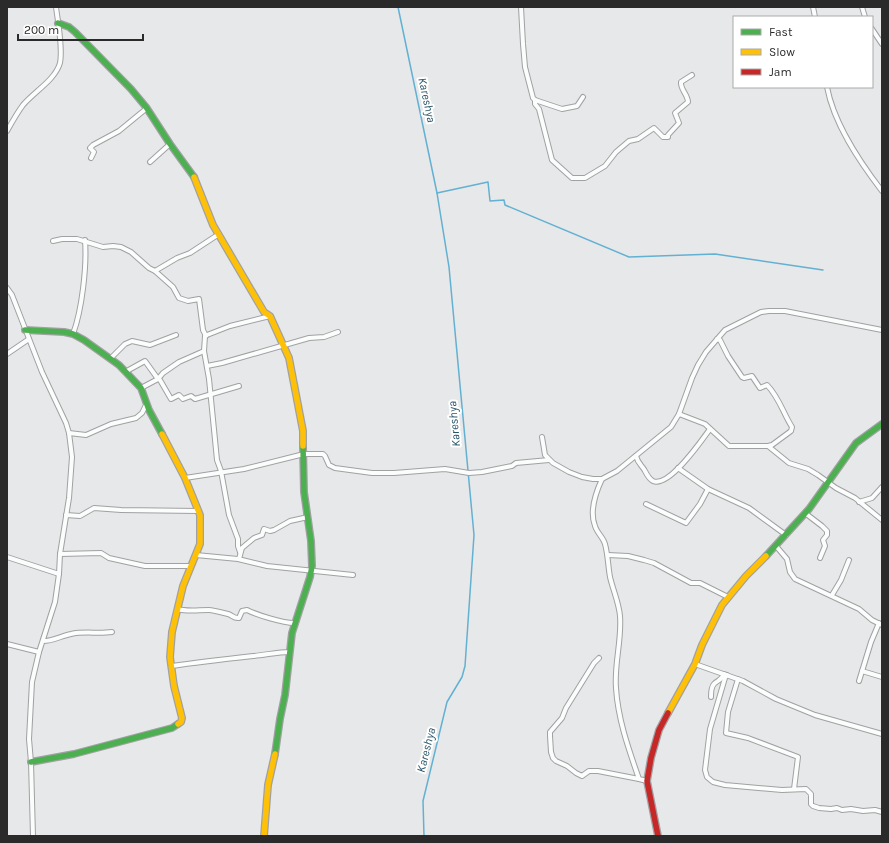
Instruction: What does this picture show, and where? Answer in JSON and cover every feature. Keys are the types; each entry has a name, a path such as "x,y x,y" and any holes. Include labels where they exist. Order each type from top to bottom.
{"street":[{"path":"7,131 23,105 56,72 61,56 56,7"},
{"path":"521,7 525,66 531,93 535,100 535,104 539,109 552,160 571,178 583,179 604,166 616,152 629,141 638,139 654,128 663,137 668,138 668,135 679,123 675,113 688,102 687,97 680,86 680,82 692,75"},
{"path":"58,23 64,24 75,32 118,75 147,108 170,144 198,181 208,211 219,234 249,288 264,312 270,316 289,358 303,431 304,492 311,541 312,570 294,623 277,747 268,785 264,836"},
{"path":"873,30 882,44"},
{"path":"827,88 832,107 842,128 872,179 882,191"},
{"path":"535,100 559,108 567,108 578,105 583,97"},
{"path":"91,158 94,152 90,148 92,145 118,132 147,108"},
{"path":"150,162 170,144"},
{"path":"155,271 177,258 190,253 219,234"},
{"path":"53,241 70,238 85,240 103,247 121,247 131,252 149,268 155,271 173,287 179,298 188,301 199,299 203,330 206,336 204,351 211,394 213,431 217,460 221,471 229,515 238,539 240,552"},
{"path":"73,334 77,324 85,270 85,240"},
{"path":"7,288 12,295 42,372 66,423 69,433 72,458 72,469 55,602 39,652 32,682 29,739 33,836"},
{"path":"542,436 545,454 549,460 569,472 593,479 602,479 616,471 636,456 671,427 679,414 698,365 717,339 731,326 761,312 769,310 785,311 882,330"},
{"path":"206,336 230,326 270,316"},
{"path":"25,330 64,332 73,334 110,358 141,388 185,478 200,515 200,544 190,566 177,609 172,632 170,657 174,686 182,718 181,722 172,728 74,754 31,762"},
{"path":"207,366 222,364 309,338 324,337 338,332"},
{"path":"110,358 126,344 132,341 150,345 176,335"},
{"path":"7,354 29,338"},
{"path":"679,414 702,422 729,446 768,446 772,445 791,431 792,427 780,403 767,385 760,388 752,376 742,377 728,356 720,340 717,339"},
{"path":"141,388 158,379 163,373 179,362 204,351"},
{"path":"125,372 145,361 160,380 171,399 179,395 182,399 190,396 195,399 239,386"},
{"path":"69,433 86,435 111,424 136,418 142,413 147,403"},
{"path":"658,836 647,781 651,758 659,730 695,664 716,617 728,597 805,513 856,443 882,424"},
{"path":"636,456 638,462 648,476 653,481 659,481 666,478 678,468 695,451 710,429"},
{"path":"768,446 789,463 818,475 859,502 881,519"},
{"path":"185,478 221,471 244,469 304,454 323,454 329,465 335,468 380,473 445,470 469,473 482,472 512,466 516,463 549,460"},
{"path":"678,468 708,488 749,508 786,535"},
{"path":"602,479 596,497 594,519 596,529 603,537 608,555 610,576 620,616 616,662 616,689 624,733 639,779"},
{"path":"859,502 872,498 882,487"},
{"path":"646,504 686,523 700,504 708,488"},
{"path":"66,515 80,516 94,508 198,511"},
{"path":"805,513 827,531 827,535 823,540 825,546 820,558"},
{"path":"239,559 242,548 254,538 262,535 264,529 270,531 274,530 290,521 308,517"},
{"path":"776,546 787,558 790,572 794,579 832,595 859,609 872,620 880,624 859,681"},
{"path":"60,554 101,553 109,558 145,566 190,566"},
{"path":"196,555 239,559 267,566 353,575"},
{"path":"608,555 628,556 654,563 691,583 700,583 728,597"},
{"path":"7,559 59,574"},
{"path":"832,595 841,580 849,560"},
{"path":"177,609 190,611 209,610 228,614 236,618 239,618 242,611 245,610 269,618 294,623"},
{"path":"43,641 49,641 71,634 112,632"},
{"path":"7,644 39,652"},
{"path":"172,666 200,661 256,656 277,652 290,652"},
{"path":"599,658 594,663 566,708 562,718 550,732 549,743 553,758 582,776 589,771 598,771 647,781"},
{"path":"695,664 738,679 776,699 809,712 882,734"},
{"path":"862,671 882,677"},
{"path":"711,697 712,688 715,683 726,674"},
{"path":"726,674 710,728 705,770 707,777 712,782 725,785 782,790 806,789 809,791 812,798 811,804 819,808 837,808 842,810 851,809 863,811 875,810 882,812"},
{"path":"738,679 728,712 726,732 748,738 798,756 794,789"}],"waterway":[{"name":"Kareshya","path":"398,7 437,193 449,267 474,535 465,666 462,677 447,702 423,801 424,836"},
{"path":"437,193 488,182 490,201 504,200 505,205 629,257 715,254 823,270"}],"traffic: fast":[{"path":"58,23 69,27 75,32 131,89 146,107 194,177"},
{"path":"25,330 64,332 73,334 119,365 141,388 149,410 162,434"},
{"path":"766,556 809,509 856,443 882,424"},
{"path":"275,754 285,695 292,633 310,577 312,566 311,541 304,492 303,446"},
{"path":"31,762 74,754 172,728 178,724"}],"traffic: slow":[{"path":"194,177 213,225 264,312 270,316 289,358 303,431 303,446"},
{"path":"162,434 185,478 200,515 200,544 183,586 172,632 170,657 174,686 182,718 181,722 178,724"},
{"path":"668,713 695,664 702,645 722,605 746,576 766,556"},
{"path":"264,836 268,785 275,754"}],"traffic: jam":[{"path":"658,836 647,781 651,758 659,730 668,713"}]}
